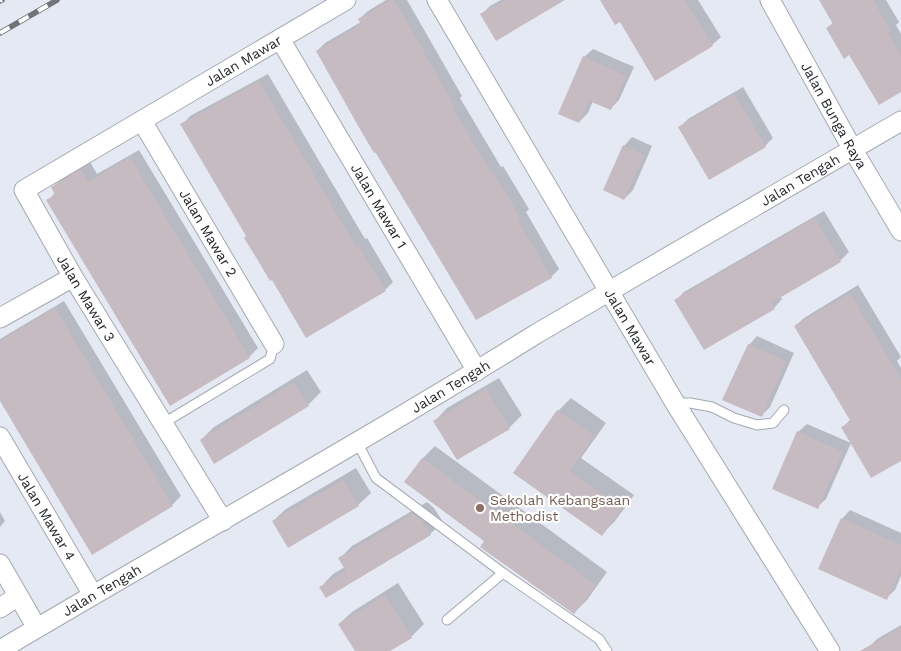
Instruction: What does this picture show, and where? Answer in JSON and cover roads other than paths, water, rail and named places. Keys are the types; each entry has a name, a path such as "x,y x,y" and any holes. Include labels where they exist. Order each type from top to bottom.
{"street":[{"name":"Jalan Mawar","path":"142,121 346,0"},
{"name":"Jalan Mawar","path":"437,0 675,403 830,651"},
{"name":"Jalan Bunga Raya","path":"770,0 853,150 901,231"},
{"name":"Jalan Mawar 1","path":"280,39 477,372"},
{"name":"Jalan Mawar 3","path":"142,121 24,190 73,277 223,521"},
{"name":"Jalan Mawar 2","path":"142,121 274,344"},
{"name":"Jalan Tengah","path":"0,650 477,372 536,334 610,293 901,121"},
{"path":"0,318 73,277"},
{"name":"Jalan Mawar 4","path":"0,437 93,595"},
{"path":"0,564 37,628"},
{"path":"0,608 18,596"}],"lane":[{"path":"162,424 270,359 274,344"},
{"path":"675,403 690,403 712,407 734,418 758,425 773,423 784,410"},
{"path":"357,442 376,478 503,573 599,639 606,651"},
{"path":"447,620 503,573"}],"railway":[{"path":"0,33 57,0"}],"place":[{"name":"Sekolah Kebangsaan Methodist","path":"480,508"}]}
